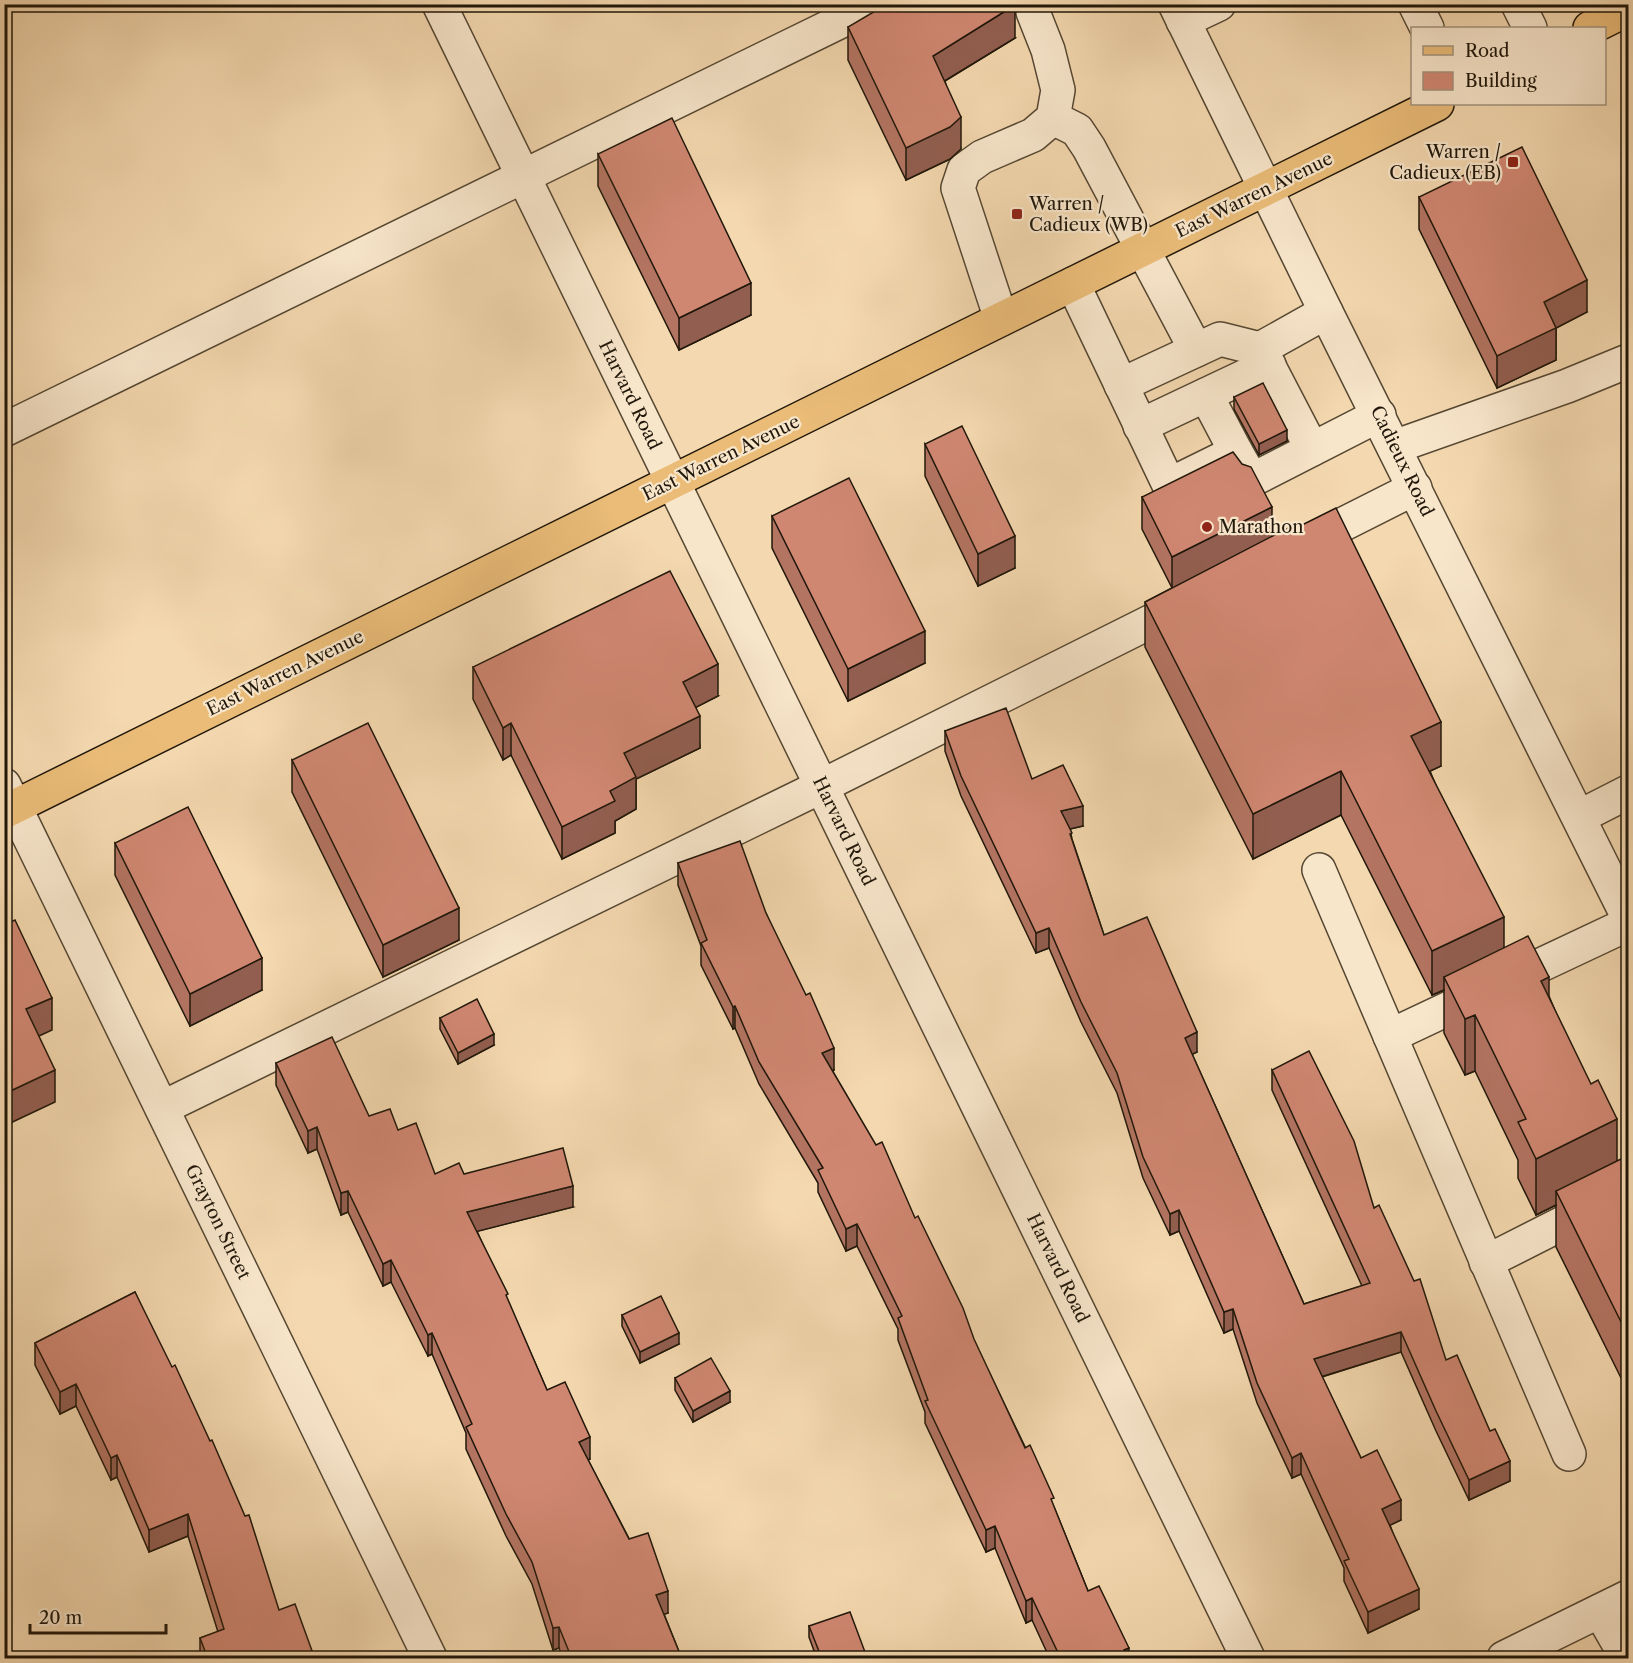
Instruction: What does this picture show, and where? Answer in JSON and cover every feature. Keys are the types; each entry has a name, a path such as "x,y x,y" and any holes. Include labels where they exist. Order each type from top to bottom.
{"main road":[{"path":"1592,27 1629,9"},
{"name":"East Warren Avenue","path":"8,802 673,482 1435,105"}],"street":[{"name":"Harvard Road","path":"439,4 1248,1659"},
{"path":"4,430 876,4"},
{"path":"1001,319 958,188 964,170 982,157 1033,135 1053,118 1058,90 1048,50 1033,12 1033,4"},
{"path":"1179,13 1220,4"},
{"path":"1415,4 1426,27"},
{"path":"1518,4 1530,27"},
{"name":"Cadieux Road","path":"1179,13 1629,917"},
{"path":"1053,118 1077,130 1144,249 1196,350"},
{"path":"1073,284 1169,485 1236,452"},
{"path":"1140,426 1206,395 1265,357 1326,312"},
{"path":"1121,385 1220,339 1265,357 1312,449"},
{"path":"1394,447 1567,386 1629,361"},
{"path":"1206,395 1252,480 1379,415"},
{"path":"1278,557 1415,488"},
{"path":"162,1108 822,786 1214,589"},
{"path":"1579,817 1629,792"},
{"name":"Grayton Street","path":"8,802 162,1108 430,1659"},
{"path":"1320,870 1569,1454"},
{"path":"1390,1036 1629,924"},
{"path":"1486,1262 1629,1190"},
{"path":"1504,1659 1614,1604 1627,1659"}],"building":[{"path":"887,4 1015,4 933,56 961,117 950,127 906,148 848,27"},
{"path":"672,118 751,283 679,318 598,154"},
{"path":"1522,147 1587,280 1544,302 1556,328 1497,356 1419,197"},
{"path":"1263,383 1287,430 1259,444 1234,397"},
{"path":"962,426 1015,536 978,554 925,444"},
{"path":"1233,452 1242,464 1251,467 1272,507 1172,557 1142,497"},
{"path":"849,478 925,631 848,669 772,516"},
{"path":"1336,508 1441,722 1411,736 1504,917 1432,951 1341,771 1253,814 1145,602 1288,528 1290,531"},
{"path":"670,571 718,664 683,682 700,716 624,753 636,777 610,791 615,801 562,827 511,723 503,728 473,667"},
{"path":"1006,708 1032,779 1063,765 1083,806 1061,811 1072,833 1070,834 1104,935 1147,917 1197,1032 1185,1038 1304,1304 1370,1283 1272,1070 1309,1051 1354,1141 1374,1208 1379,1205 1414,1281 1420,1279 1446,1360 1457,1355 1490,1431 1495,1429 1510,1461 1469,1480 1401,1332 1314,1359 1361,1458 1377,1450 1401,1500 1382,1509 1419,1589 1368,1612 1344,1561 1349,1559 1301,1453 1292,1458 1257,1383 1233,1309 1224,1312 1179,1210 1170,1214 1143,1157 1117,1073 1081,1002 1049,928 1036,933 961,776 945,731"},
{"path":"368,723 459,908 383,945 292,760"},
{"path":"188,807 262,958 190,994 115,843"},
{"path":"740,841 766,913 806,995 810,993 834,1048 822,1053 876,1145 882,1142 915,1218 918,1216 963,1308 974,1339 1025,1448 1030,1445 1054,1498 1051,1499 1088,1591 1099,1586 1129,1648 1124,1650 1128,1659 1061,1659 1032,1598 1026,1601 995,1526 986,1530 925,1401 928,1400 898,1318 902,1316 857,1224 846,1229 818,1170 823,1168 759,1062 735,1006 733,1007 701,943 707,940 678,863"},
{"path":"15,920 52,998 26,1009 55,1070 4,1094 4,925"},
{"path":"1528,936 1549,977 1541,981 1591,1084 1598,1080 1617,1119 1536,1159 1518,1122 1526,1119 1475,1015 1465,1019 1444,977"},
{"path":"477,999 494,1034 458,1053 440,1018"},
{"path":"332,1037 369,1116 390,1109 398,1130 416,1123 435,1174 459,1163 464,1174 563,1148 573,1186 467,1212 508,1294 506,1295 547,1390 565,1382 590,1437 579,1442 629,1539 648,1533 668,1591 656,1595 682,1659 572,1659 559,1627 553,1628 532,1562 506,1514 466,1427 472,1424 432,1333 428,1335 391,1260 383,1264 348,1191 341,1193 317,1127 308,1131 276,1063"},
{"path":"1625,1157 1629,1164 1629,1338 1556,1191"},
{"path":"135,1292 172,1367 175,1365 210,1441 212,1440 245,1516 249,1515 279,1610 295,1604 315,1659 208,1659 200,1638 224,1629 188,1514 149,1530 117,1455 111,1458 76,1384 60,1392 35,1343"},
{"path":"661,1296 679,1333 640,1352 622,1315"},
{"path":"711,1358 730,1391 693,1411 675,1378"},
{"path":"850,1612 865,1652 846,1659 822,1659 809,1626"}],"place":[{"name":"Warren / Cadieux (EB)","path":"1513,162"},
{"name":"Warren / Cadieux (WB)","path":"1017,214"},
{"name":"Marathon","path":"1207,527"}]}
